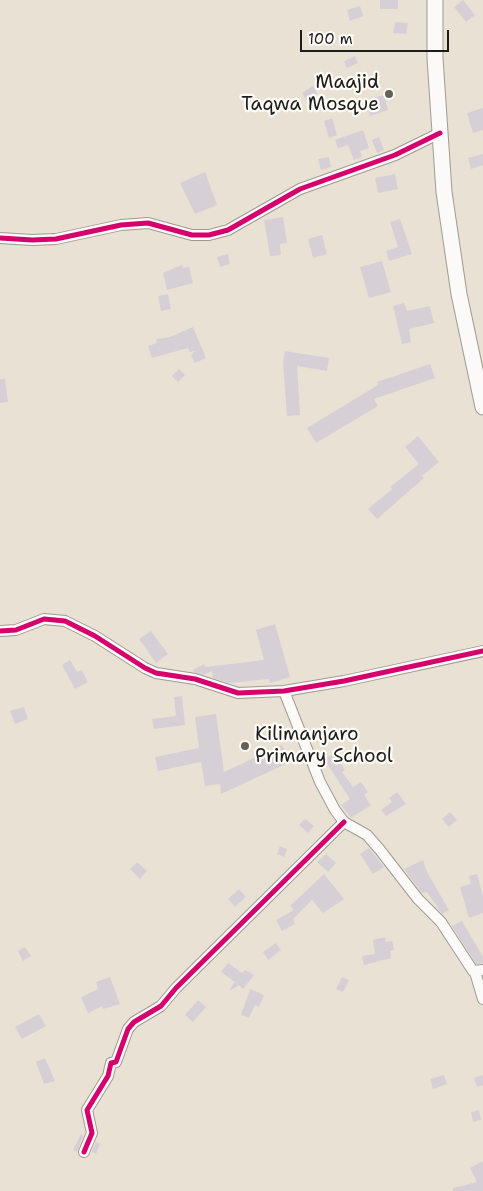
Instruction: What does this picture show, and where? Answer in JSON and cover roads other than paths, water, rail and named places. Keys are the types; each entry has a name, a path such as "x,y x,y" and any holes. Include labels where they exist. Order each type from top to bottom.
{"main road":[{"path":"435,0 435,58 444,192 460,294 483,407"}],"street":[{"path":"0,238 32,240 56,238 121,224 148,223 192,235 209,235 228,230 300,189 387,158 440,133"},
{"path":"0,630 16,630 44,620 65,621 75,624 156,673 195,679 238,693 284,691 396,671 483,651"},
{"path":"284,691 328,798 344,822 367,835 418,899 441,922 479,971 483,999"},
{"path":"84,1152 92,1132 87,1110 108,1076 112,1063 116,1062 128,1029 134,1022 161,1006 176,988 344,822"}],"place":[{"name":"Maajid Taqwa Mosque","path":"389,94"},
{"name":"Kilimanjaro Primary School","path":"245,746"}]}
